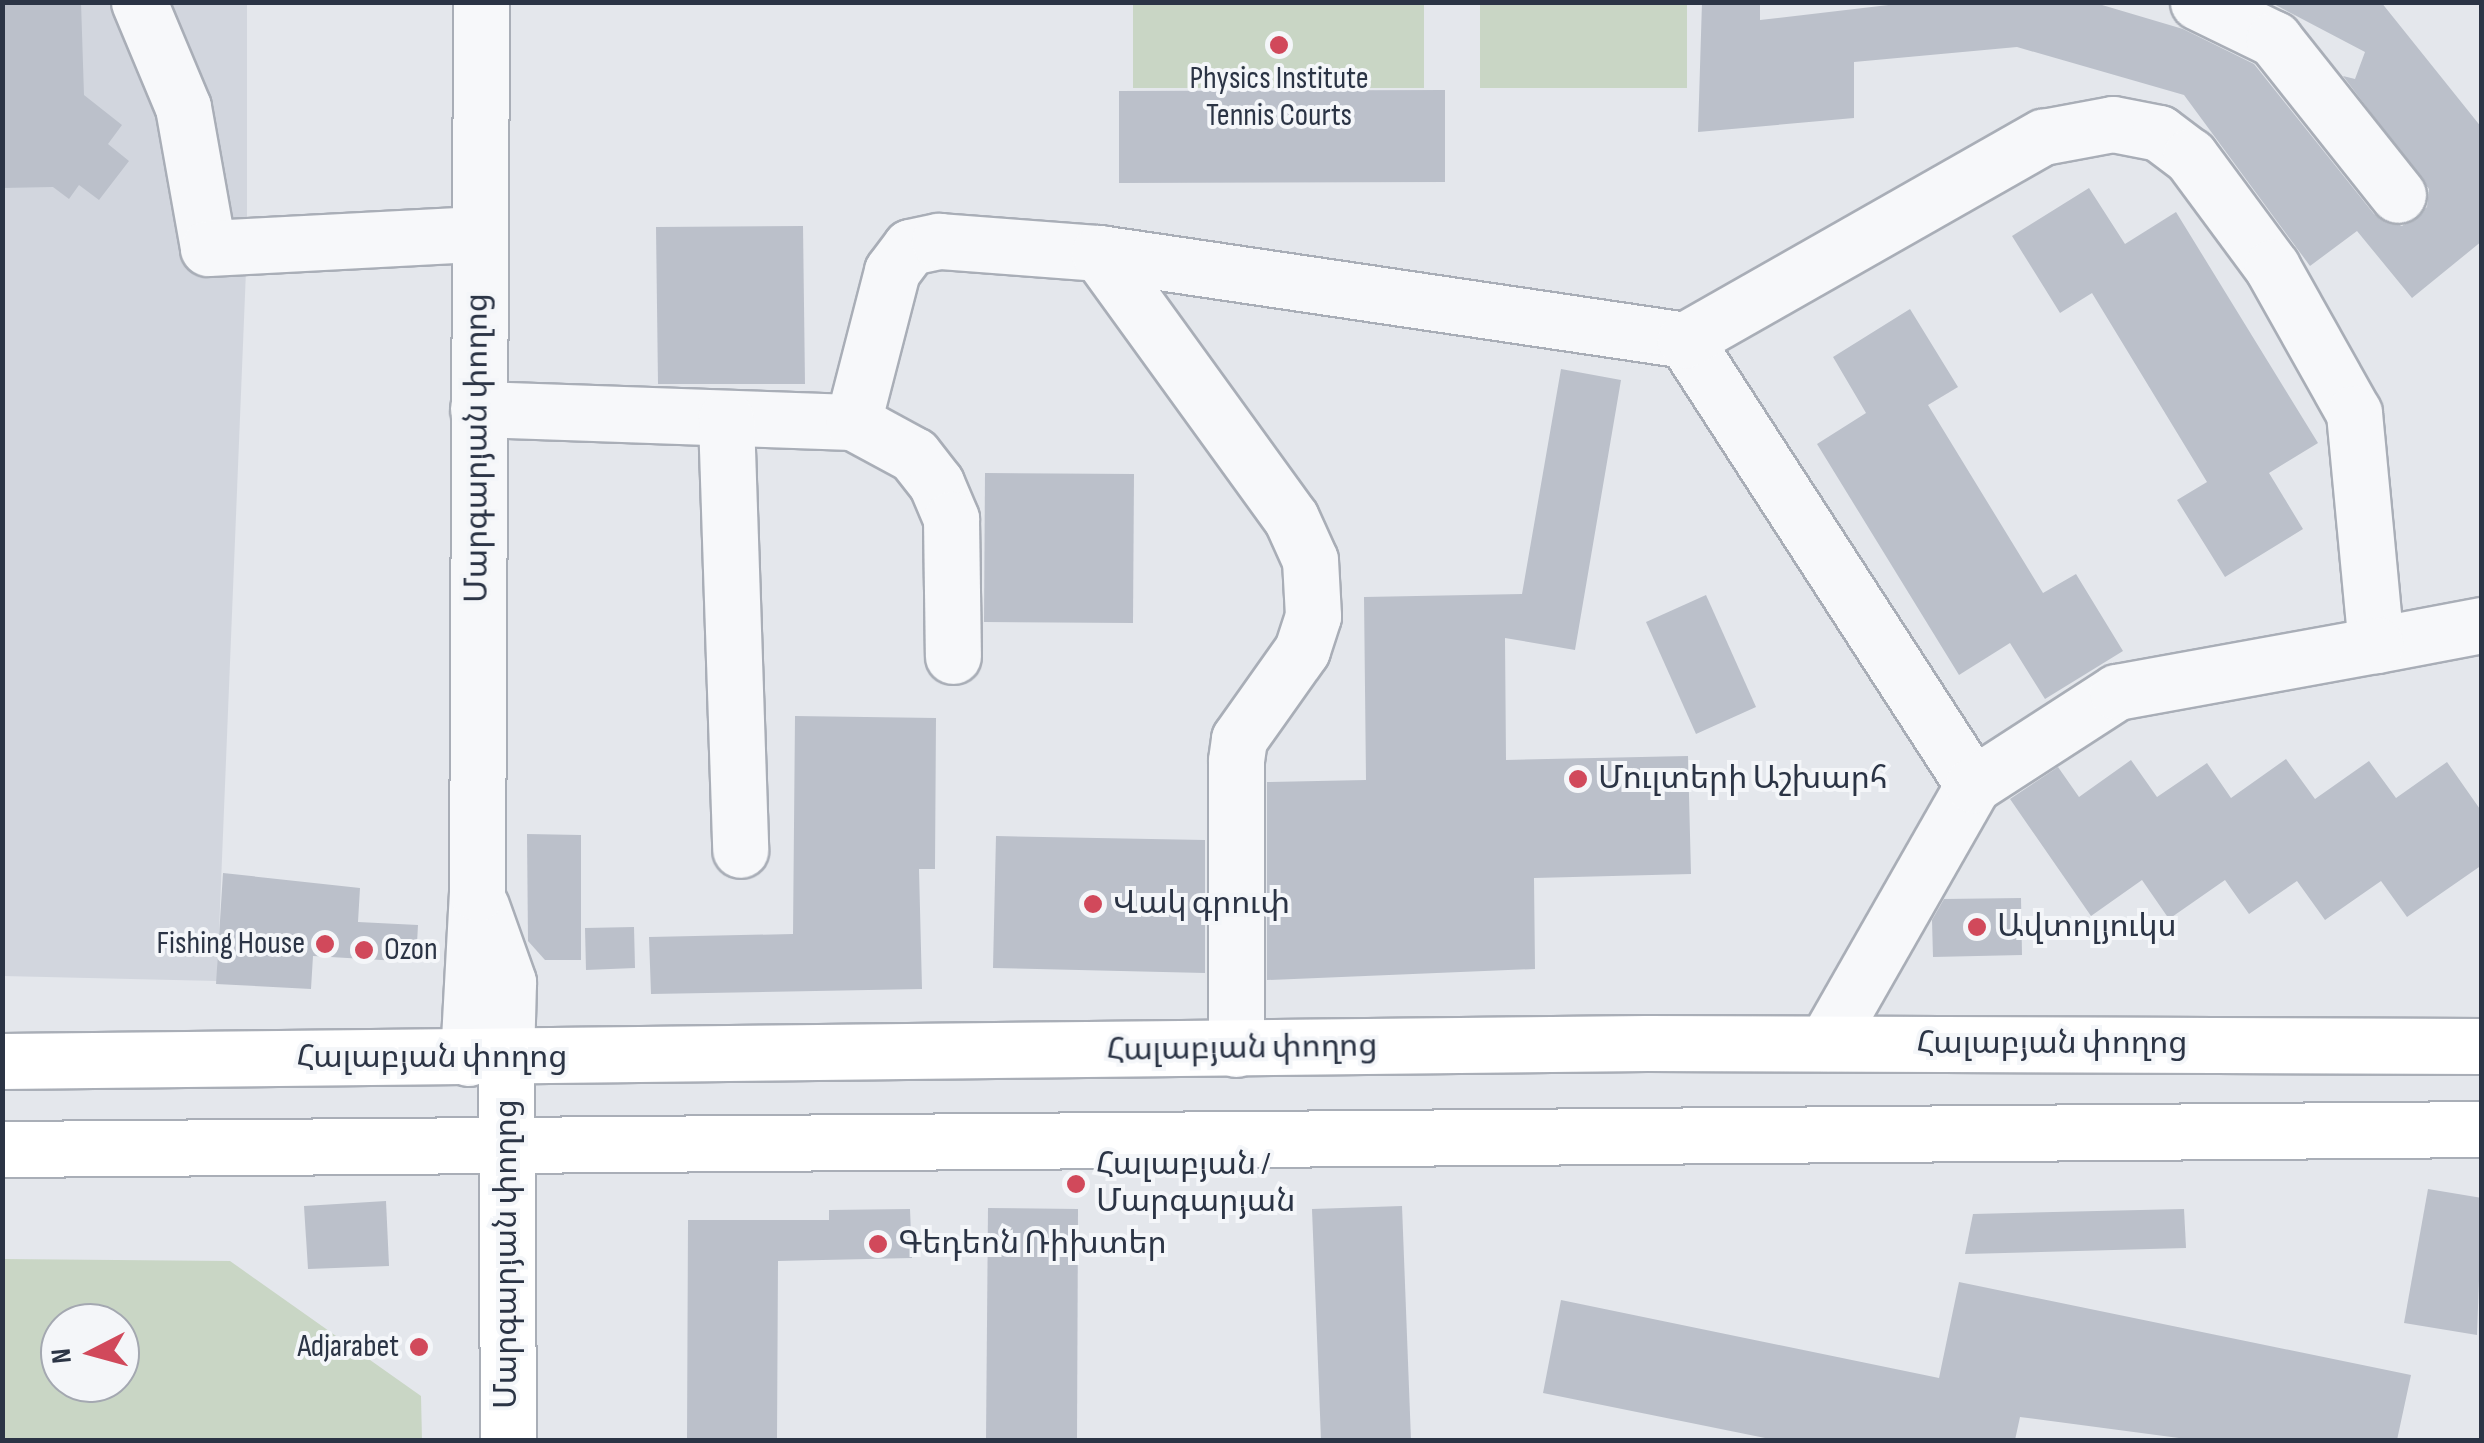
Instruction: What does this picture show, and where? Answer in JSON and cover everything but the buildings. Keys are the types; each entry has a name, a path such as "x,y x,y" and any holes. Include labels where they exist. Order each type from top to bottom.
{"main road":[{"name":"Հալաբյան փողոց","path":"2,1061 1826,1042 2482,1046"},
{"name":"Մարգարյան փողոց","path":"470,1440 487,1148 487,1058"},
{"path":"2,1149 2482,1130"},
{"name":"Մարգարյան փողոց","path":"487,1148 508,1440"}],"street":[{"path":"139,2 183,107 208,248 479,234"},
{"name":"Մարգարյան փողոց","path":"480,2 477,894 508,982 487,1058"},
{"path":"2198,2 2274,40 2398,194"},
{"path":"853,422 892,271 910,247 939,242 1100,252 1686,340 2044,137 2113,124 2159,133 2190,156 2272,267 2354,413 2376,645"},
{"path":"1100,252 1291,518 1310,560 1313,616 1302,650 1239,739 1236,1049"},
{"path":"1686,340 1972,785"},
{"path":"478,409 853,422 914,454 936,483 951,518 952,656"},
{"path":"726,419 740,850"},
{"path":"1826,1042 1972,785 2117,692 2482,625"}],"shaded area":[{"path":"3,3 247,3 247,246 217,981 3,976"}],"green space":[{"name":"Physics Institute Tennis Courts","path":"1133,3 1424,3 1424,88 1133,88"},
{"path":"1480,3 1687,3 1687,88 1480,88"},
{"path":"3,1259 230,1261 421,1396 422,1440 3,1440"}],"place":[{"name":"Physics Institute Tennis Courts","path":"1279,45"},
{"name":"Մուլտերի Աշխարհ","path":"1578,779"},
{"name":"Վակ գրուփ","path":"1093,904"},
{"name":"Ավտոլյուկս","path":"1977,927"},
{"name":"Fishing House","path":"325,944"},
{"name":"Ozon","path":"364,950"},
{"name":"Հալաբյան / Մարգարյան","path":"1076,1184"},
{"name":"Գեդեոն Ռիխտեր","path":"878,1244"},
{"name":"Adjarabet","path":"419,1347"}]}
